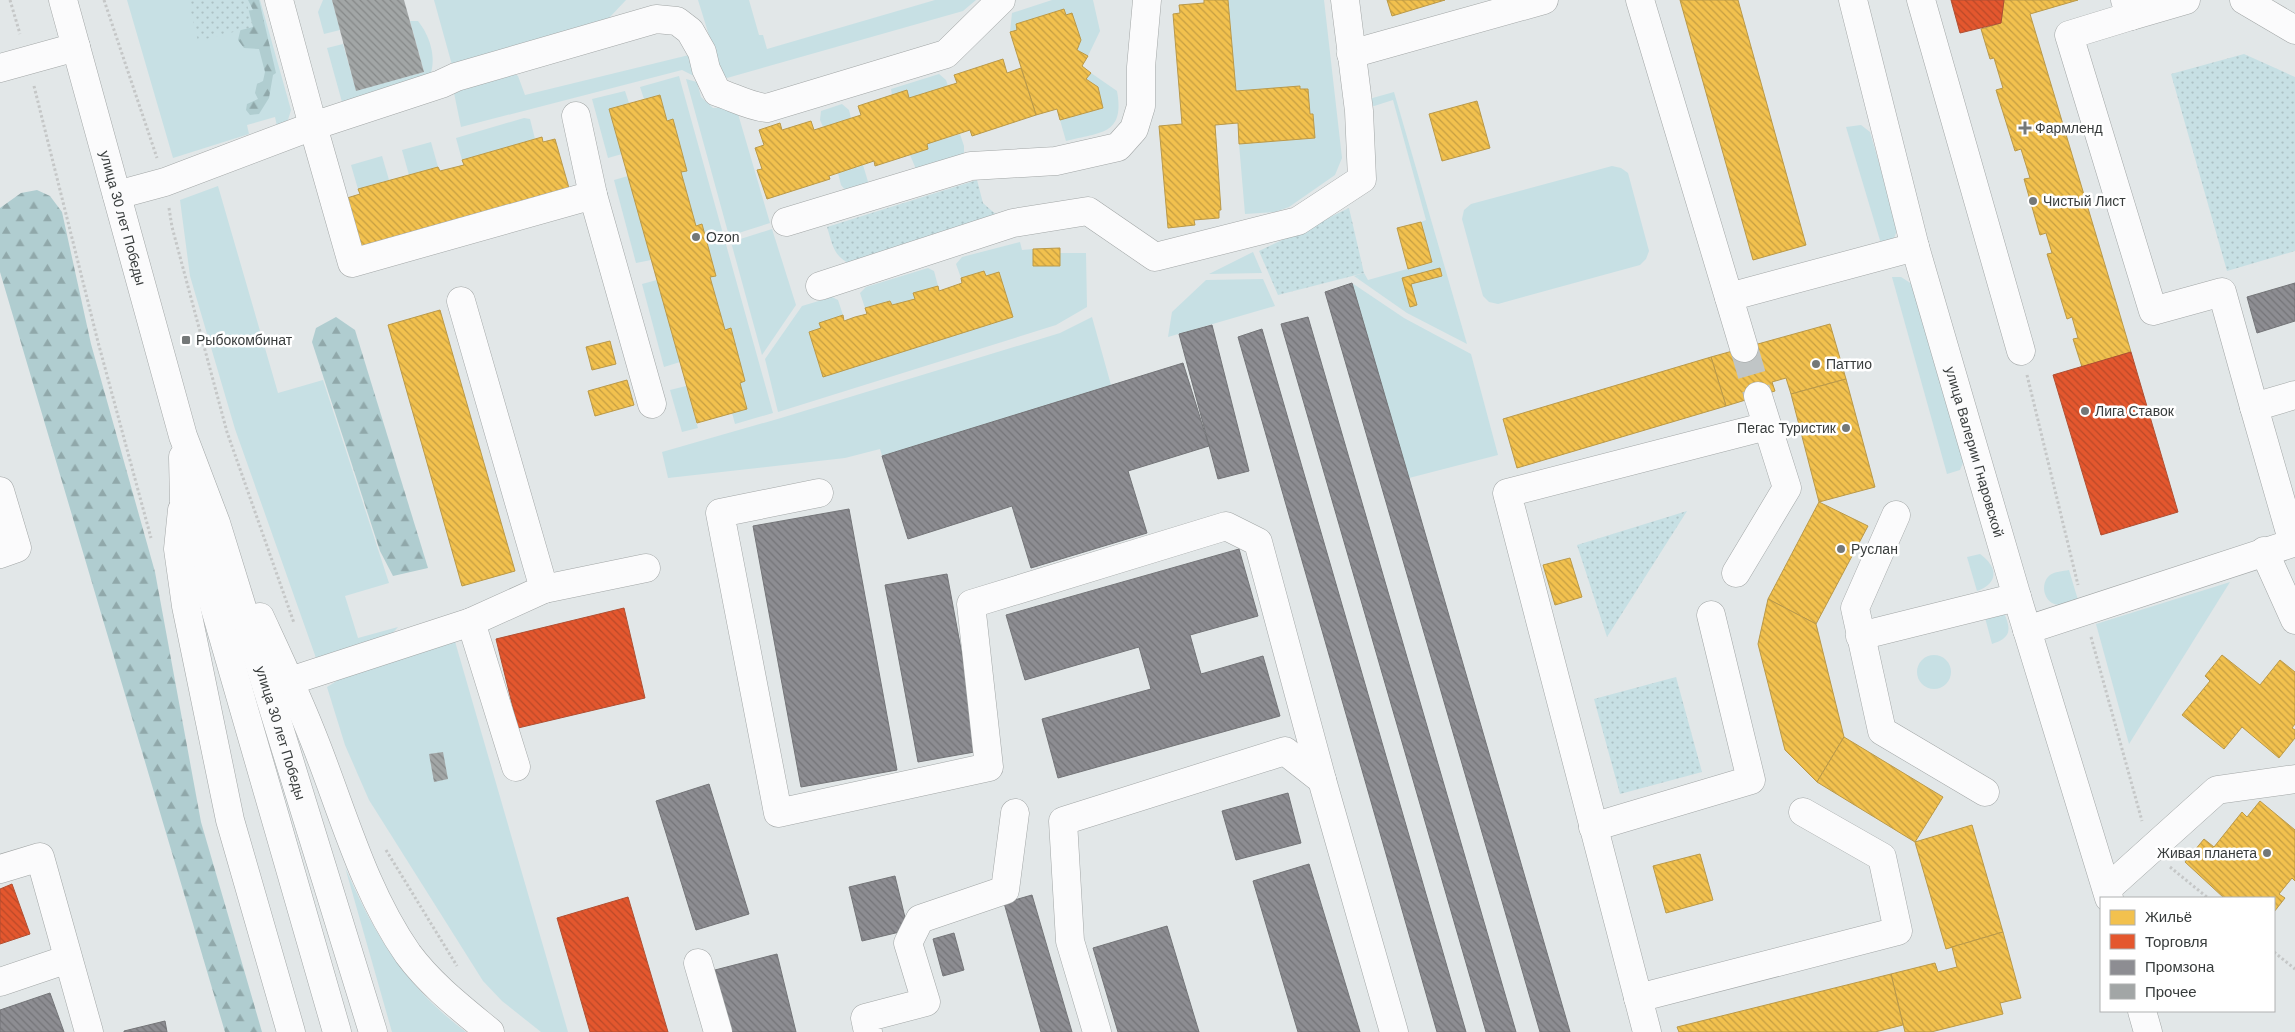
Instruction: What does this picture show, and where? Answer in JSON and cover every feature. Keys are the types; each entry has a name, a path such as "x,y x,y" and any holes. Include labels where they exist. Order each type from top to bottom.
{"street":[{"name":"улица 30 лет Победы","path":"63,0 183,436 216,523 373,1032"},
{"path":"279,0 352,262 593,194"},
{"path":"117,195 165,182 313,126 654,10 690,31 702,52 706,69 717,92 742,99 754,107 766,108 946,54 1001,0"},
{"path":"786,222 971,166 1056,160 1118,147 1134,129 1141,106 1141,67 1147,0"},
{"path":"820,286 1013,223 1088,211 1155,258 1298,221 1362,179 1359,111 1345,0"},
{"path":"1351,54 1544,0"},
{"path":"1640,0 1744,348"},
{"name":"улица Валерии Гнаровской","path":"1852,0 1915,246 2017,597 2108,894"},
{"path":"1921,0 2021,351"},
{"path":"2027,630 2264,551 2294,543 2222,292 2153,311 2069,35 2128,8 2186,0"},
{"path":"2244,0 2295,30"},
{"path":"0,68 76,47"},
{"path":"576,116 593,194 652,404"},
{"path":"1729,297 1915,246"},
{"path":"461,301 544,589"},
{"path":"2254,406 2295,395"},
{"path":"1736,573 1787,488 1758,396"},
{"path":"1647,1032 1507,493 1767,426"},
{"name":"улица 30 лет Победы","path":"183,436 184,502 337,1032"},
{"path":"0,491 17,548 0,554"},
{"path":"819,494 720,513 778,813 989,768 971,604 1226,526 1258,542 1322,780 1394,1032"},
{"path":"184,502 179,527 178,549 186,606 230,820 291,1032"},
{"path":"1896,515 1854,608 1882,731 1985,792"},
{"path":"216,523 290,681 360,861 388,924 409,955 430,980 457,1006 490,1032"},
{"path":"2264,551 2295,620"},
{"path":"290,681 471,622 544,589 646,568"},
{"path":"1860,636 2017,597"},
{"path":"1593,827 1751,780 1711,615"},
{"path":"471,622 516,767"},
{"path":"1096,1032 1070,941 1063,820 1285,751 1322,780"},
{"path":"2108,894 2217,790 2295,779"},
{"path":"1638,998 1898,931 1882,857 1803,812"},
{"path":"868,1032 865,1018 926,1002 908,943 920,919 1005,890 1015,813"},
{"path":"0,869 40,857 89,1032"},
{"path":"0,982 68,959"},
{"path":"698,963 718,1032"},
{"path":"2142,1012 2148,1032"}],"path":[{"path":"10,0 27,60 98,342 152,542"},
{"path":"104,0 165,182 172,227 227,432 296,627"},
{"path":"385,848 459,970"},
{"path":"2275,953 2295,969"}],"shaded area":[{"path":"127,0 260,0 291,110 288,120 277,126 275,117 247,125 249,134 173,158"},
{"path":"188,0 246,0 253,27 198,41"},
{"path":"323,0 332,0 340,30 324,34 318,12"},
{"path":"434,0 626,0 609,18 452,65"},
{"path":"698,0 749,0 759,35 763,35 767,49 935,0 976,0 963,11 727,78 721,74"},
{"path":"1052,0 1093,0 1100,31 1088,56 1077,50 1081,40 1072,13 1066,15 1064,9 1016,24 1017,30 1010,32 1012,13"},
{"path":"1228,0 1324,0 1342,158 1335,175 1289,207 1275,212 1245,214 1239,144 1315,138 1313,114 1310,114 1307,89 1300,89 1299,86 1236,91"},
{"path":"410,21 418,21 429,40 433,62 430,76 342,102 327,48 343,44 356,90 424,72"},
{"path":"2244,54 2295,77 2295,251 2227,271 2171,74"},
{"path":"689,55 696,77 682,70 461,127 453,88 507,69 518,76 525,95"},
{"path":"1091,73 1117,91 1119,105 1117,116 1114,124 1100,133 1066,141 1060,120 1103,108 1098,87 1086,79"},
{"path":"939,74 946,80 948,86 909,98 907,91 892,95 891,89"},
{"path":"679,76 773,413 735,424 732,413 747,409 740,383 745,381 731,329 725,330 710,277 716,275 702,225 696,226 681,172 687,171 673,120 667,121 660,95 644,99 640,87"},
{"path":"686,79 697,82 701,97 713,108 736,107 770,223 729,236"},
{"path":"625,91 629,103 610,109 622,154 608,158 592,99"},
{"path":"1394,92 1467,344 1407,313 1354,276 1364,273 1368,280 1432,262 1421,222 1426,220 1393,100 1371,107 1369,99"},
{"path":"842,104 849,110 851,118 823,127 820,120 821,111"},
{"path":"524,118 530,119 535,139 462,160 456,138"},
{"path":"1861,125 1870,132 1898,228 1892,243 1882,247 1846,127"},
{"path":"960,134 964,146 964,158 916,169 910,155 928,149 927,144"},
{"path":"431,142 438,167 409,175 402,150"},
{"path":"382,156 389,180 358,189 351,165"},
{"path":"863,165 869,185 847,192 841,185 838,173"},
{"path":"1612,166 1621,168 1628,173 1649,251 1646,259 1640,265 1498,304 1489,302 1483,296 1462,219 1464,210 1471,204"},
{"path":"628,176 651,260 636,263 614,180"},
{"path":"977,180 983,203 1001,219 852,265 837,254 827,227"},
{"path":"218,186 278,393 323,380 389,583 345,596 358,638 398,627 391,635 316,658 235,429 190,276 180,200"},
{"path":"1349,208 1364,273 1278,295 1259,251"},
{"path":"772,229 796,305 762,355 731,242"},
{"path":"1020,242 1022,250 1033,249 1034,266 1060,266 1060,253 1086,253 1087,307 1056,325 778,412 765,359 802,306 832,297 838,300 843,315 819,323 821,328 809,332 823,376 1013,317 999,272 986,276 984,271 961,278 956,264 962,257"},
{"path":"1253,252 1262,273 1209,274"},
{"path":"928,268 934,271 938,286 913,293 915,299 892,305 890,301 865,308 860,293 866,287"},
{"path":"1892,277 1901,277 1915,286 1965,458 1960,470 1947,474"},
{"path":"1263,279 1275,306 1168,337 1172,312 1206,280"},
{"path":"657,280 680,362 664,367 642,284"},
{"path":"1352,283 1404,318 1471,354 1498,455 1409,478"},
{"path":"1092,317 1111,385 882,456 880,449 845,458 668,478 662,452 781,418 1060,333"},
{"path":"686,386 698,428 682,432 670,390"},
{"path":"1687,511 1607,637 1577,545"},
{"path":"1980,554 1990,564 1994,574 1989,584 1977,591 1967,557"},
{"path":"2069,570 2078,600 2063,605 2054,604 2045,593 2045,583 2050,575"},
{"path":"2230,582 2129,744 2096,624"},
{"path":"1983,610 2004,613 2008,625 2008,633 1998,642 1992,644"},
{"path":"454,638 568,1032 541,1032 502,1001 483,981 369,800 345,745 327,687 356,669"},
{"path":"1934,655 1946,660 1951,672 1946,684 1934,689 1922,684 1917,672 1922,660"},
{"path":"1676,677 1702,772 1620,794 1594,699"},
{"path":"345,867 368,915 394,958 426,997 466,1032 392,1032"}],"green space":[{"path":"248,0 259,0 276,73 273,75 269,98 259,114 250,115 246,110 247,104 258,99 255,93 257,84 263,81 265,72 259,49 244,48 238,40 245,11 253,10"},
{"path":"37,190 50,196 62,212 91,344 155,572 201,822 262,1032 225,1032 0,272 0,208 21,193"},
{"path":"336,317 355,330 428,568 393,576 380,551 312,342 316,328"}],"building: Жильё":[{"path":"1204,0 1228,0 1236,91 1300,86 1300,89 1308,89 1310,114 1313,114 1315,138 1239,144 1238,123 1215,125 1221,210 1219,210 1219,218 1194,220 1195,225 1168,228 1159,126 1182,124 1173,14 1180,13 1179,5 1204,3"},
{"path":"1387,0 1445,0 1392,16"},
{"path":"1680,0 1738,0 1806,245 1753,260"},
{"path":"2004,0 2078,0 2030,14 2131,352 2082,367 2073,339 2078,338 2072,317 2067,319 2047,254 2052,253 2046,233 2040,235 2024,179 2030,178 2021,149 2015,151 1996,90 2003,88 1994,58 1990,59 1981,29 2001,23"},
{"path":"1064,9 1066,15 1072,13 1081,40 1077,50 1088,56 1082,66 1091,73 1086,79 1098,87 1103,108 1060,120 1057,109 1036,115 1010,32 1017,30 1016,24"},
{"path":"1003,59 1007,73 1021,68 1036,115 972,136 970,130 927,144 928,149 875,166 874,161 829,176 830,179 767,199 757,170 762,169 755,148 764,145 759,130 780,123 782,130 811,121 814,130 861,115 858,106 907,90 909,98 957,83 954,75"},
{"path":"660,95 667,121 673,119 687,171 681,172 696,226 702,224 716,276 710,277 725,330 731,328 745,381 740,383 747,409 697,423 609,109"},
{"path":"1477,101 1490,148 1442,161 1429,114"},
{"path":"542,137 543,142 555,139 569,188 360,247 347,198 360,194 358,189 438,167 440,171 464,165 462,160"},
{"path":"1421,222 1432,262 1408,269 1397,228"},
{"path":"1060,248 1060,266 1033,266 1033,249"},
{"path":"1440,268 1442,276 1411,284 1417,305 1410,307 1402,278"},
{"path":"984,271 986,276 999,272 1013,317 823,377 809,332 821,328 819,323 843,315 844,321 867,314 865,308 890,301 892,305 915,299 913,293 938,286 939,291 962,283 961,278"},
{"path":"440,310 515,571 462,586 388,325"},
{"path":"1830,324 1846,379 1791,394 1786,378 1772,382 1775,391 1726,406 1711,357"},
{"path":"610,341 616,364 592,370 586,347"},
{"path":"1711,357 1726,406 1517,468 1503,419"},
{"path":"1846,379 1875,487 1819,502 1791,394"},
{"path":"627,380 634,405 595,416 588,391"},
{"path":"1819,502 1868,526 1816,624 1768,599"},
{"path":"1570,558 1582,597 1555,605 1543,565"},
{"path":"1768,599 1816,624 1844,737 1817,782 1785,750 1758,644"},
{"path":"2222,655 2260,685 2280,660 2295,672 2295,724 2292,728 2295,730 2295,738 2279,758 2242,727 2224,749 2182,715 2210,681 2205,676"},
{"path":"1844,737 1943,797 1915,842 1817,782"},
{"path":"2260,801 2295,830 2295,881 2292,878 2279,894 2285,898 2275,911 2275,897 2223,897 2185,862 2204,839 2214,847 2242,812 2247,817"},
{"path":"1972,825 2003,932 1946,949 1915,842"},
{"path":"1700,854 1713,900 1666,913 1653,866"},
{"path":"2003,932 2021,998 2000,1003 2003,1014 1931,1032 1905,1032 1891,974 1935,963 1938,972 1957,967 1952,947"},
{"path":"1891,974 1903,1025 1875,1032 1679,1032 1677,1027"}],"building: Торговля":[{"path":"1951,0 2004,0 2001,23 1960,33"},
{"path":"2131,352 2178,512 2101,535 2053,375"},
{"path":"624,608 645,698 518,728 496,639"},
{"path":"12,884 30,934 0,944 0,889"},
{"path":"628,897 668,1032 590,1032 557,918"}],"building: Промзона":[{"path":"1352,283 1570,1032 1540,1032 1325,292"},
{"path":"2295,283 2295,321 2257,333 2247,297"},
{"path":"1308,317 1516,1032 1486,1032 1281,324"},
{"path":"1212,325 1249,471 1218,479 1179,334"},
{"path":"1262,329 1466,1032 1437,1032 1238,337"},
{"path":"1183,363 1209,446 1128,471 1147,533 1031,568 1012,506 908,539 882,456"},
{"path":"849,509 897,770 801,787 753,526"},
{"path":"1239,549 1258,616 1190,635 1201,674 1263,656 1280,716 1058,778 1042,719 1151,689 1139,647 1025,680 1006,615"},
{"path":"947,574 980,751 918,762 885,585"},
{"path":"709,784 749,914 696,930 656,801"},
{"path":"1288,793 1301,843 1236,860 1222,811"},
{"path":"1309,864 1360,1032 1298,1032 1253,881"},
{"path":"895,876 908,930 862,941 849,887"},
{"path":"1032,895 1072,1032 1041,1032 1004,903"},
{"path":"1167,926 1199,1032 1118,1032 1093,948"},
{"path":"954,933 964,970 943,976 933,939"},
{"path":"777,954 796,1032 731,1032 715,970"},
{"path":"50,993 64,1032 0,1032 0,1010"},
{"path":"165,1021 167,1032 124,1032 124,1031"}],"building: Прочее":[{"path":"332,0 404,0 424,72 356,91"},
{"path":"443,752 448,779 434,782 429,754"}],"tunnel":[{"path":"1744,348 1758,396"}],"place":[{"name":"Фармленд","path":"2025,128"},
{"name":"Чистый Лист","path":"2033,201"},
{"name":"Ozon","path":"696,237"},
{"name":"Рыбокомбинат","path":"186,340"},
{"name":"Паттио","path":"1816,364"},
{"name":"Лига Ставок","path":"2085,411"},
{"name":"Пегас Туристик","path":"1846,428"},
{"name":"Руслан","path":"1841,549"},
{"name":"Живая планета","path":"2267,853"}]}
